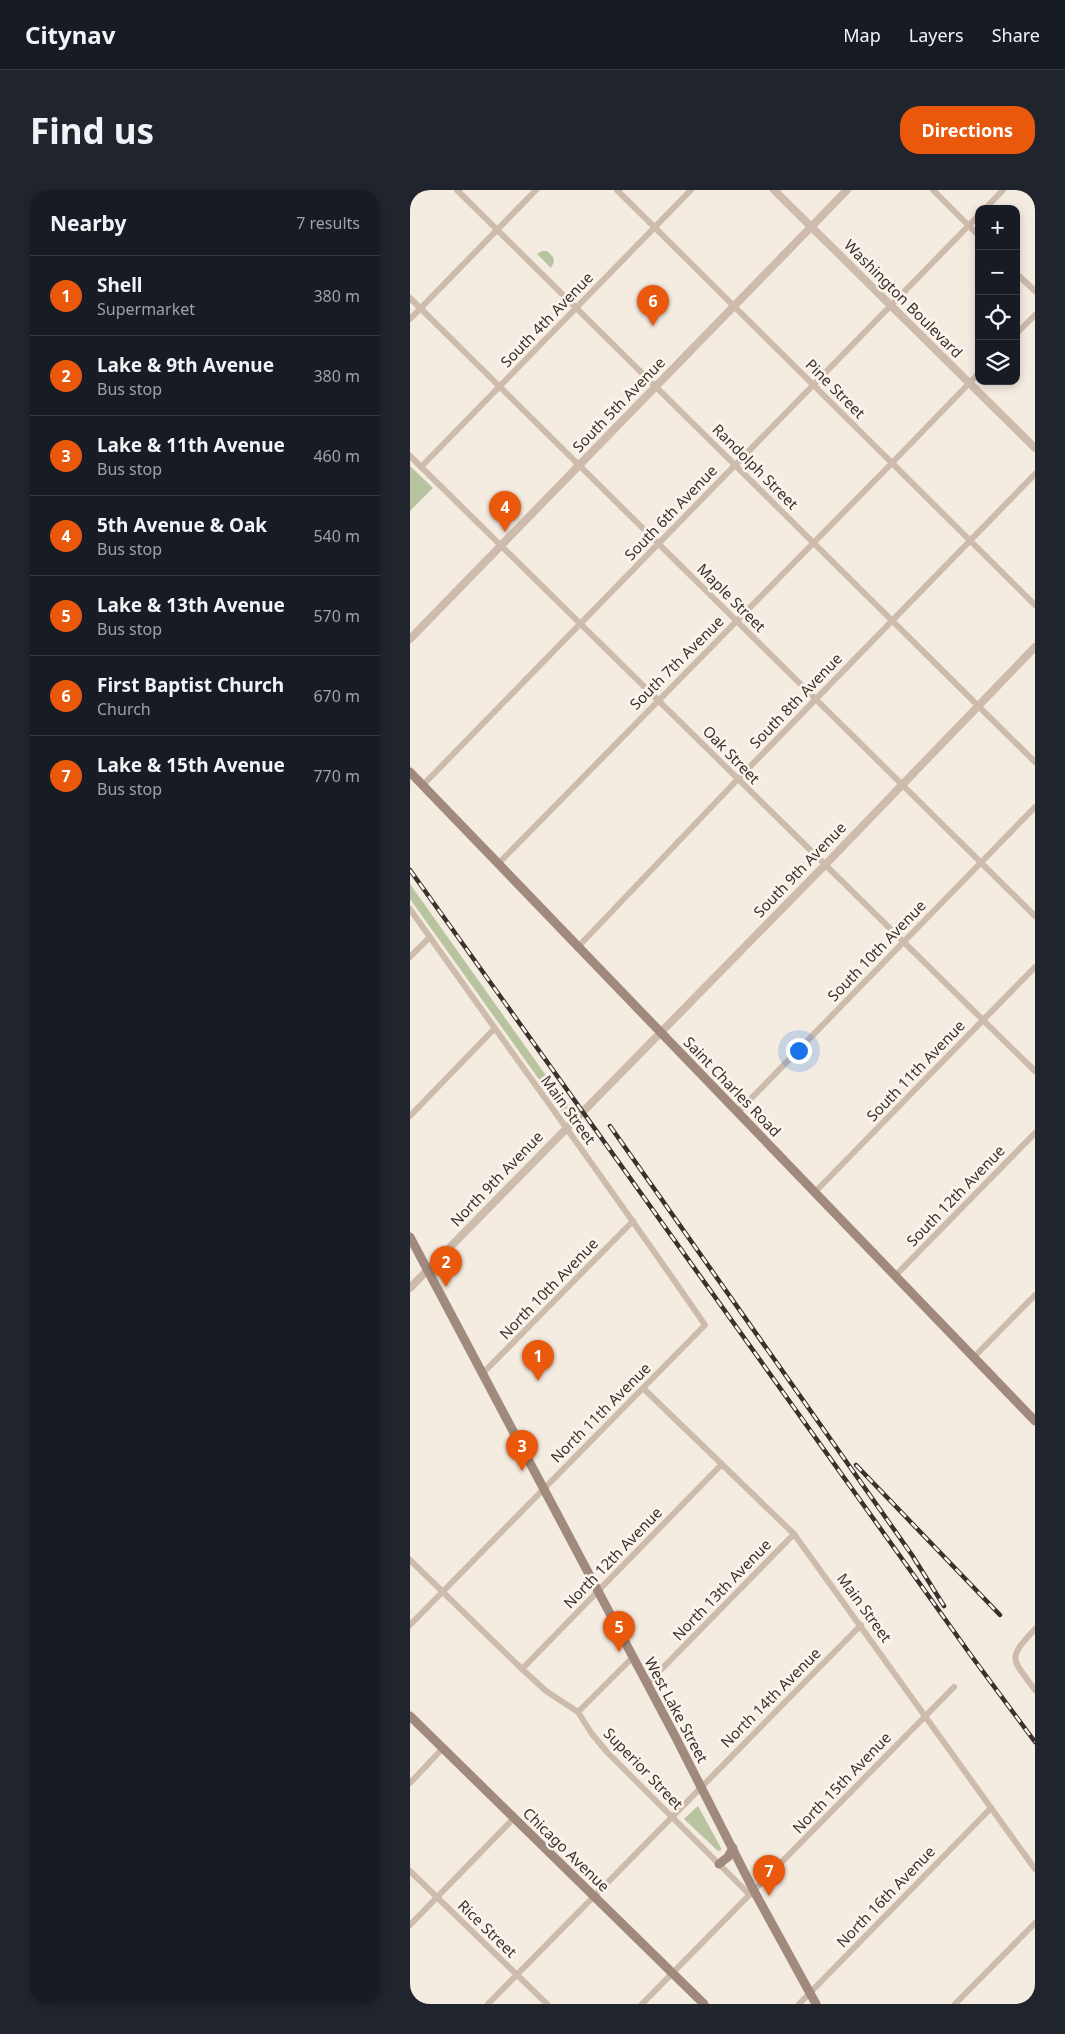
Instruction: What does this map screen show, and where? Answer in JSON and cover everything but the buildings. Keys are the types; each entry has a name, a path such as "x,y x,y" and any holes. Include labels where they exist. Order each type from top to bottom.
{"main road":[{"name":"Saint Charles Road","path":"410,772 1035,1421"},
{"name":"West Lake Street","path":"410,1236 733,1848 752,1893 816,2004"},
{"name":"Chicago Avenue","path":"410,1716 704,2004"},
{"path":"719,1864 728,1857 733,1848"}],"street":[{"name":"Randolph Street","path":"457,190 1035,762"},
{"path":"410,319 536,190"},
{"name":"Pine Street","path":"617,190 1035,605"},
{"name":"South 4th Avenue","path":"421,467 691,190"},
{"name":"Washington Boulevard","path":"774,190 1035,448"},
{"name":"South 5th Avenue","path":"410,639 847,190"},
{"path":"933,190 975,232"},
{"path":"989,205 1003,190"},
{"name":"South 6th Avenue","path":"423,785 975,219"},
{"path":"1020,277 1035,291"},
{"name":"Maple Street","path":"410,298 1035,916"},
{"path":"1020,330 1035,315"},
{"name":"South 7th Avenue","path":"498,864 975,377"},
{"name":"Oak Street","path":"410,456 902,943 1035,1071"},
{"name":"South 8th Avenue","path":"578,948 737,780 1035,474"},
{"name":"South 9th Avenue","path":"583,1111 824,866 1035,647"},
{"name":"South 10th Avenue","path":"738,1112 1035,807"},
{"name":"Main Street","path":"410,909 705,1325"},
{"path":"410,957 430,937"},
{"name":"South 11th Avenue","path":"815,1192 1035,967"},
{"path":"410,1116 494,1029"},
{"name":"North 9th Avenue","path":"410,1288 583,1111"},
{"name":"South 12th Avenue","path":"895,1276 1035,1133"},
{"name":"North 10th Avenue","path":"482,1374 633,1221"},
{"path":"974,1357 1035,1295"},
{"name":"North 11th Avenue","path":"410,1625 705,1325"},
{"name":"Main Street","path":"643,1388 794,1534 1035,1869"},
{"name":"North 12th Avenue","path":"522,1669 722,1464"},
{"name":"North 13th Avenue","path":"646,1684 794,1534"},
{"name":"Superior Street","path":"410,1560 546,1691 578,1712 592,1734 607,1752 719,1864 752,1893"},
{"name":"North 14th Avenue","path":"488,2004 861,1625"},
{"path":"1035,1630 1018,1646 1014,1655 1016,1663 1035,1690"},
{"path":"578,1712 633,1658"},
{"name":"North 15th Avenue","path":"642,2004 954,1687"},
{"path":"410,1783 443,1748"},
{"name":"North 16th Avenue","path":"799,2004 991,1808"},
{"path":"410,1925 514,1818"},
{"name":"Rice Street","path":"410,1871 547,2004"},
{"path":"955,2004 1035,1923"}],"green space":[{"path":"547,251 553,257 554,262 551,268 537,254"},
{"path":"410,466 433,488 410,511"},
{"path":"410,884 569,1108 563,1113 410,899"},
{"path":"698,1806 721,1850 718,1851 684,1819"}],"railway":[{"path":"410,870 970,1654 1035,1742"},
{"path":"610,1126 912,1555 944,1606"},
{"path":"856,1465 1000,1615"}],"place":[{"name":"First Baptist Church","path":"653,326"},
{"name":"5th Avenue & Oak","path":"505,532"},
{"name":"Lake & 9th Avenue","path":"446,1287"},
{"name":"Shell","path":"538,1381"},
{"name":"Lake & 11th Avenue","path":"522,1471"},
{"name":"Lake & 13th Avenue","path":"619,1652"},
{"name":"Lake & 15th Avenue","path":"769,1896"}]}
